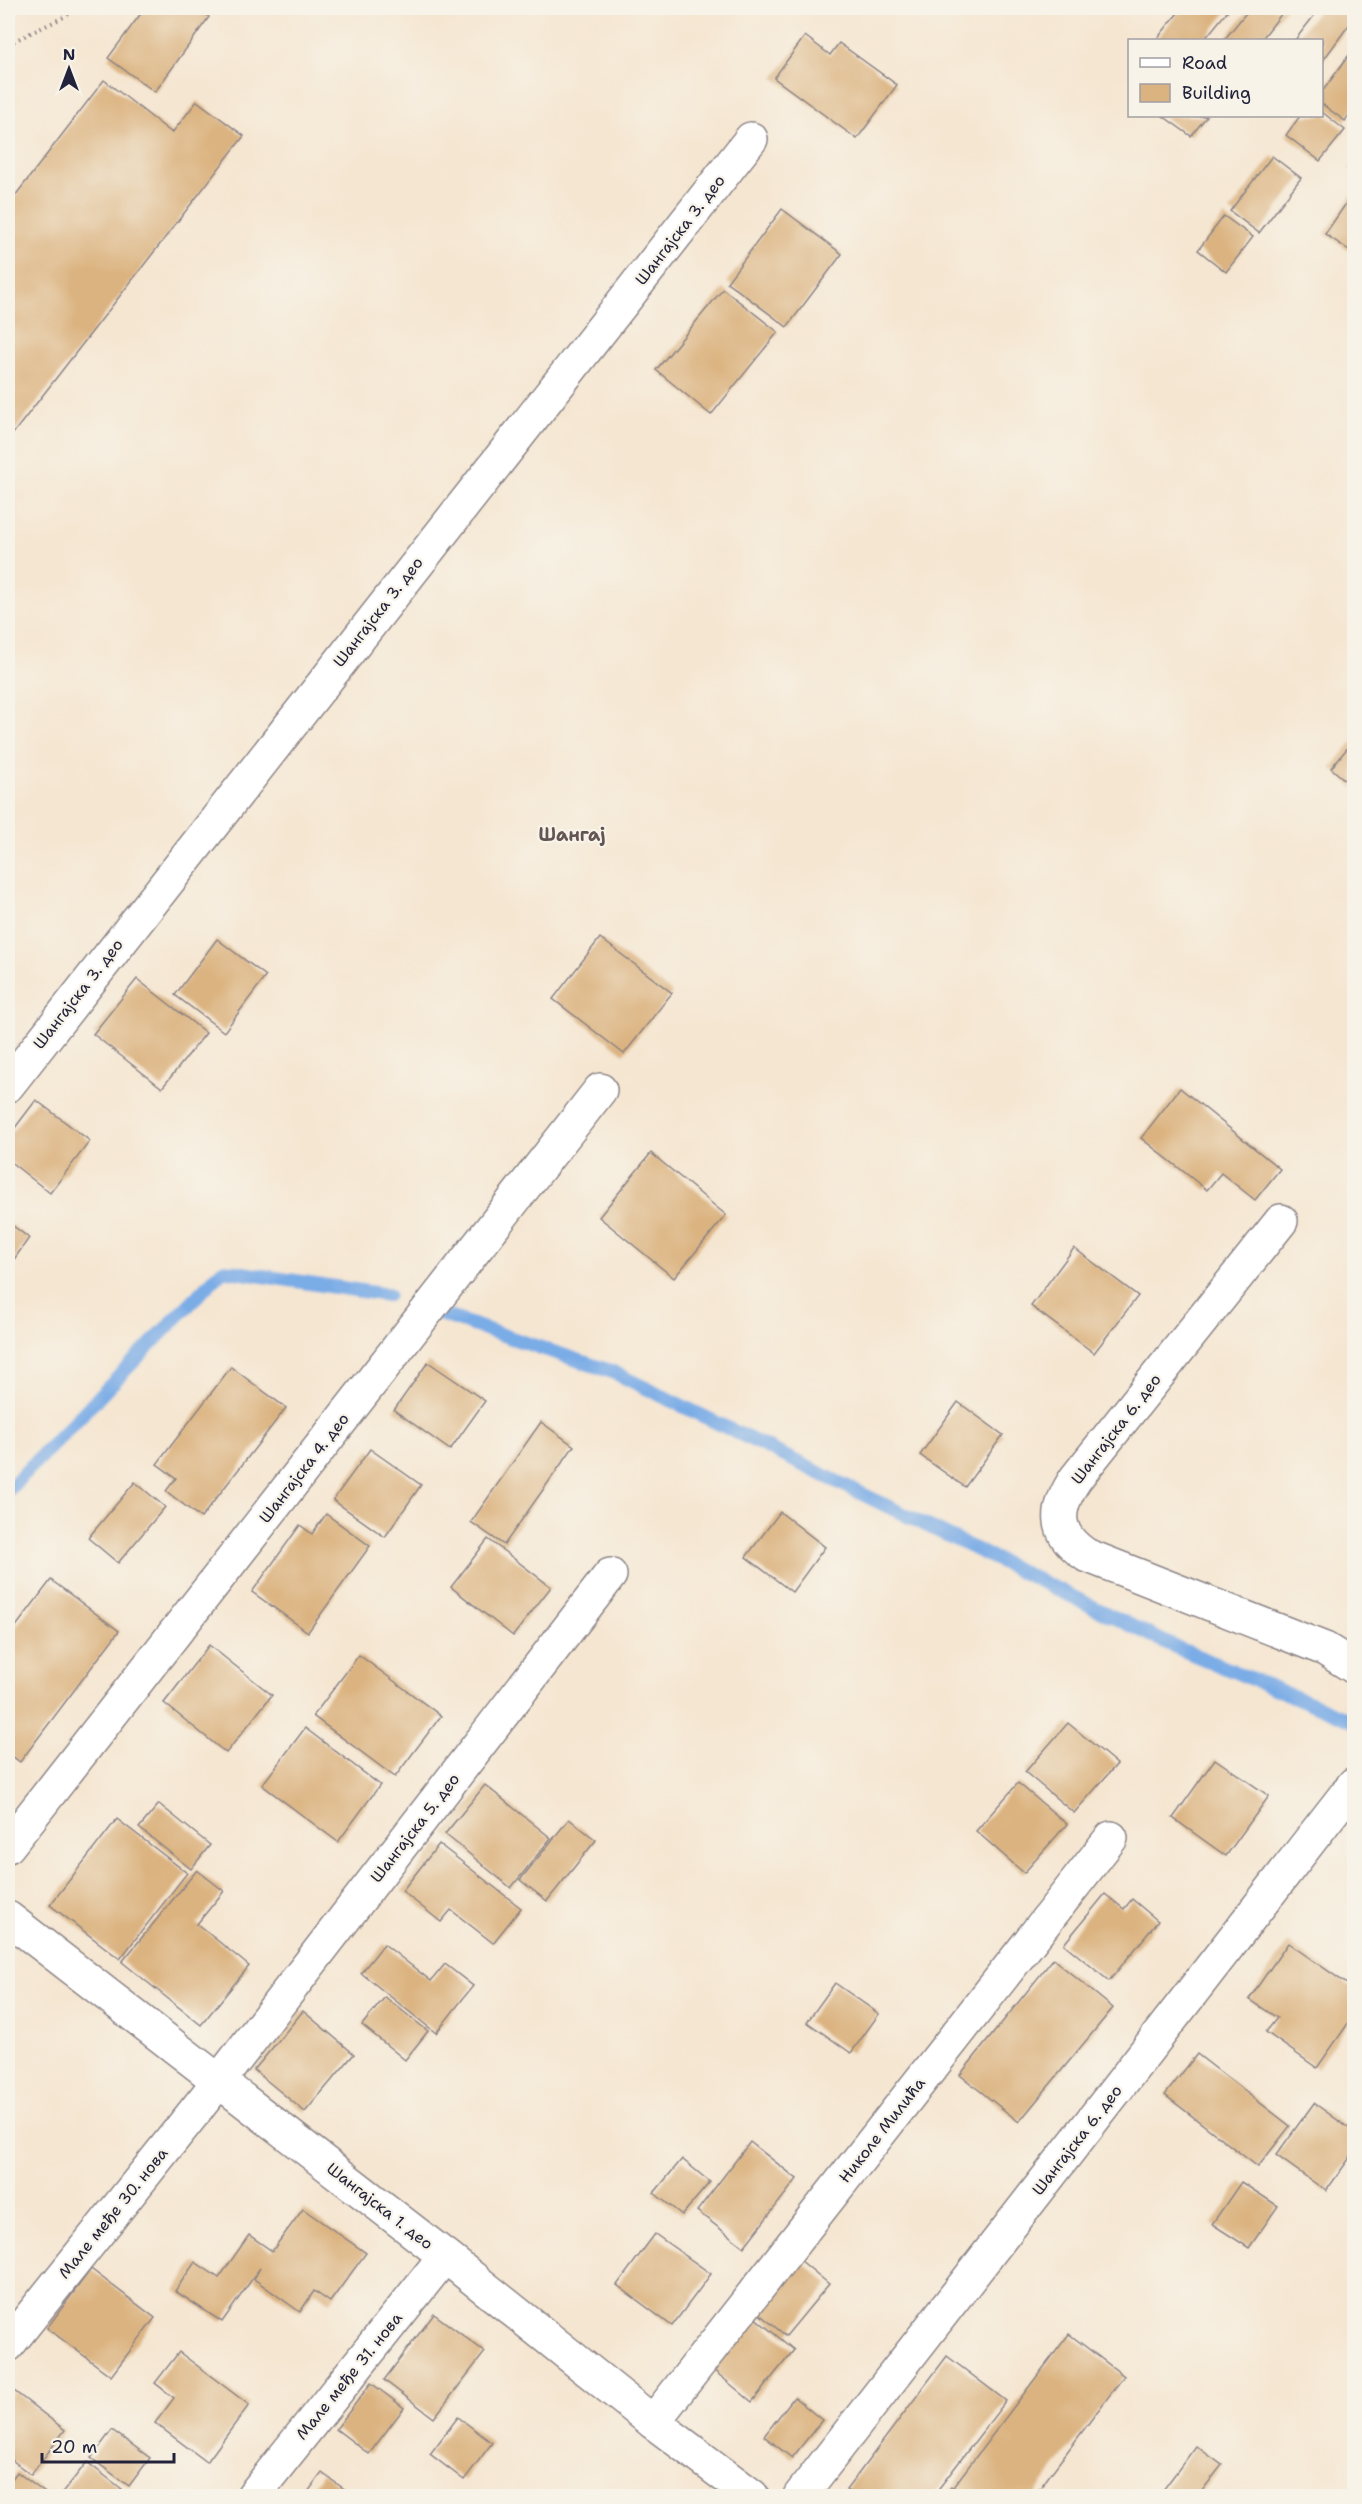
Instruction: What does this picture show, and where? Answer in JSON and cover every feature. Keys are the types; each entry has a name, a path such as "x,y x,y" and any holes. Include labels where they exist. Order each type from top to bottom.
{"street":[{"name":"Шангајска 3. део","path":"8,1085 751,139"},
{"name":"Шангајска 4. део","path":"8,1846 600,1090"},
{"name":"Шангајска 6. део","path":"1281,1221 1076,1478 1061,1507 1061,1522 1064,1535 1072,1546 1086,1555 1325,1649 1354,1667"},
{"name":"Шангајска 5. део","path":"219,2081 610,1575"},
{"name":"Шангајска 6. део","path":"800,2496 1354,1784"},
{"name":"Николе Милића","path":"653,2422 1111,1838"},
{"name":"Шангајска 1. део","path":"8,1918 445,2256 653,2422 752,2496"},
{"name":"Мале међе 30. нова","path":"8,2344 219,2081"},
{"name":"Мале међе 31. нова","path":"253,2496 445,2256"}],"path":[{"path":"8,44 66,16 75,8"}],"building":[{"path":"145,8 196,8 209,17 155,92 108,58"},
{"path":"1182,8 1230,8 1205,39 1157,39"},
{"path":"1250,8 1286,8 1262,39 1225,39"},
{"path":"1320,8 1354,8 1354,18 1323,61 1323,39 1296,39"},
{"path":"805,36 830,55 839,43 897,85 857,139 774,78"},
{"path":"1354,48 1354,108 1345,121 1323,105 1323,91"},
{"path":"104,80 172,133 197,101 244,136 8,440 8,205"},
{"path":"1323,113 1345,130 1320,161 1286,135 1299,117 1323,117"},
{"path":"1164,117 1206,117 1191,136"},
{"path":"1272,156 1301,178 1259,233 1230,211"},
{"path":"1354,160 1354,173 1349,169"},
{"path":"1354,192 1354,243 1349,250 1325,234"},
{"path":"782,209 842,254 787,327 727,282"},
{"path":"1224,216 1253,237 1226,272 1198,250"},
{"path":"723,289 778,332 711,415 656,370"},
{"path":"1354,740 1354,788 1331,768"},
{"path":"600,938 672,993 624,1054 553,999"},
{"path":"217,939 266,976 224,1032 175,995"},
{"path":"137,979 206,1033 162,1088 93,1034"},
{"path":"1180,1088 1280,1169 1255,1200 1221,1173 1207,1190 1141,1138"},
{"path":"36,1100 90,1141 50,1193 8,1160 8,1137"},
{"path":"651,1153 726,1215 674,1278 599,1217"},
{"path":"8,1222 29,1238 8,1268"},
{"path":"1074,1248 1138,1296 1094,1353 1031,1306"},
{"path":"428,1362 485,1401 450,1450 394,1410"},
{"path":"231,1367 286,1408 201,1518 166,1491 176,1478 157,1464"},
{"path":"958,1402 1003,1435 965,1487 920,1455"},
{"path":"541,1422 574,1446 504,1545 471,1522"},
{"path":"370,1449 421,1485 385,1537 333,1500"},
{"path":"135,1482 165,1507 118,1563 88,1538"},
{"path":"780,1512 825,1547 792,1592 746,1557"},
{"path":"326,1514 370,1546 308,1632 252,1592 300,1525 312,1534"},
{"path":"488,1539 551,1587 513,1636 451,1587"},
{"path":"51,1580 119,1631 20,1762 8,1753 8,1637"},
{"path":"209,1645 272,1695 226,1753 164,1703"},
{"path":"359,1655 441,1716 395,1777 313,1716"},
{"path":"1068,1723 1117,1764 1074,1813 1025,1772"},
{"path":"305,1728 380,1785 338,1842 262,1785"},
{"path":"1215,1759 1269,1796 1226,1856 1173,1818"},
{"path":"1018,1783 1067,1824 1024,1873 976,1831"},
{"path":"485,1785 551,1838 511,1888 445,1834"},
{"path":"159,1804 210,1845 191,1869 139,1828"},
{"path":"117,1819 187,1873 120,1959 50,1905"},
{"path":"569,1819 596,1840 547,1901 520,1880"},
{"path":"439,1844 521,1908 493,1943 451,1910 441,1922 402,1891"},
{"path":"197,1870 224,1891 197,1924 249,1966 201,2025 122,1962"},
{"path":"1105,1894 1124,1909 1132,1899 1158,1921 1109,1981 1064,1944"},
{"path":"1288,1943 1354,1989 1354,2015 1317,2068 1266,2032 1277,2018 1249,1999"},
{"path":"384,1944 431,1981 445,1964 473,1986 436,2033 361,1973"},
{"path":"1053,1959 1113,2008 1019,2122 960,2075"},
{"path":"835,1983 879,2014 851,2053 807,2022"},
{"path":"385,1997 428,2031 405,2060 362,2025"},
{"path":"303,2011 354,2054 305,2112 254,2070"},
{"path":"1197,2054 1290,2126 1258,2167 1165,2095"},
{"path":"1314,2103 1354,2132 1354,2152 1326,2191 1276,2155"},
{"path":"750,2142 797,2179 744,2247 697,2211"},
{"path":"682,2159 710,2182 682,2215 654,2193"},
{"path":"1241,2182 1278,2206 1249,2248 1212,2224"},
{"path":"303,2209 366,2253 330,2302 314,2291 300,2312 254,2279 260,2268 222,2322 175,2291 195,2262 219,2278 249,2235 272,2251"},
{"path":"655,2234 711,2274 672,2326 617,2285"},
{"path":"800,2260 829,2284 786,2336 757,2312"},
{"path":"91,2269 155,2318 111,2376 47,2328"},
{"path":"434,2314 485,2352 434,2418 384,2380"},
{"path":"754,2317 794,2350 752,2402 712,2369"},
{"path":"1069,2334 1124,2376 1034,2496 966,2496 953,2487"},
{"path":"179,2352 249,2405 207,2462 155,2423 174,2398 155,2383"},
{"path":"947,2356 1006,2401 933,2496 855,2496 846,2490"},
{"path":"371,2383 404,2408 369,2454 336,2429"},
{"path":"14,2391 65,2430 31,2475 8,2457 8,2399"},
{"path":"794,2397 822,2420 792,2458 764,2436"},
{"path":"458,2417 492,2443 464,2480 430,2454"},
{"path":"112,2430 150,2458 129,2486 91,2458"},
{"path":"1196,2446 1222,2465 1198,2496 1172,2496 1163,2490"},
{"path":"87,2462 122,2489 116,2496 60,2496"},
{"path":"17,2472 49,2496 8,2496 8,2484"},
{"path":"322,2473 354,2496 305,2496"},
{"path":"951,2487 963,2496 944,2496"}],"waterway":[{"path":"8,1490 223,1270 388,1295"},
{"path":"440,1314 613,1372 1173,1646 1353,1721"}],"district":[{"name":"Шангај","path":"572,835"}]}
